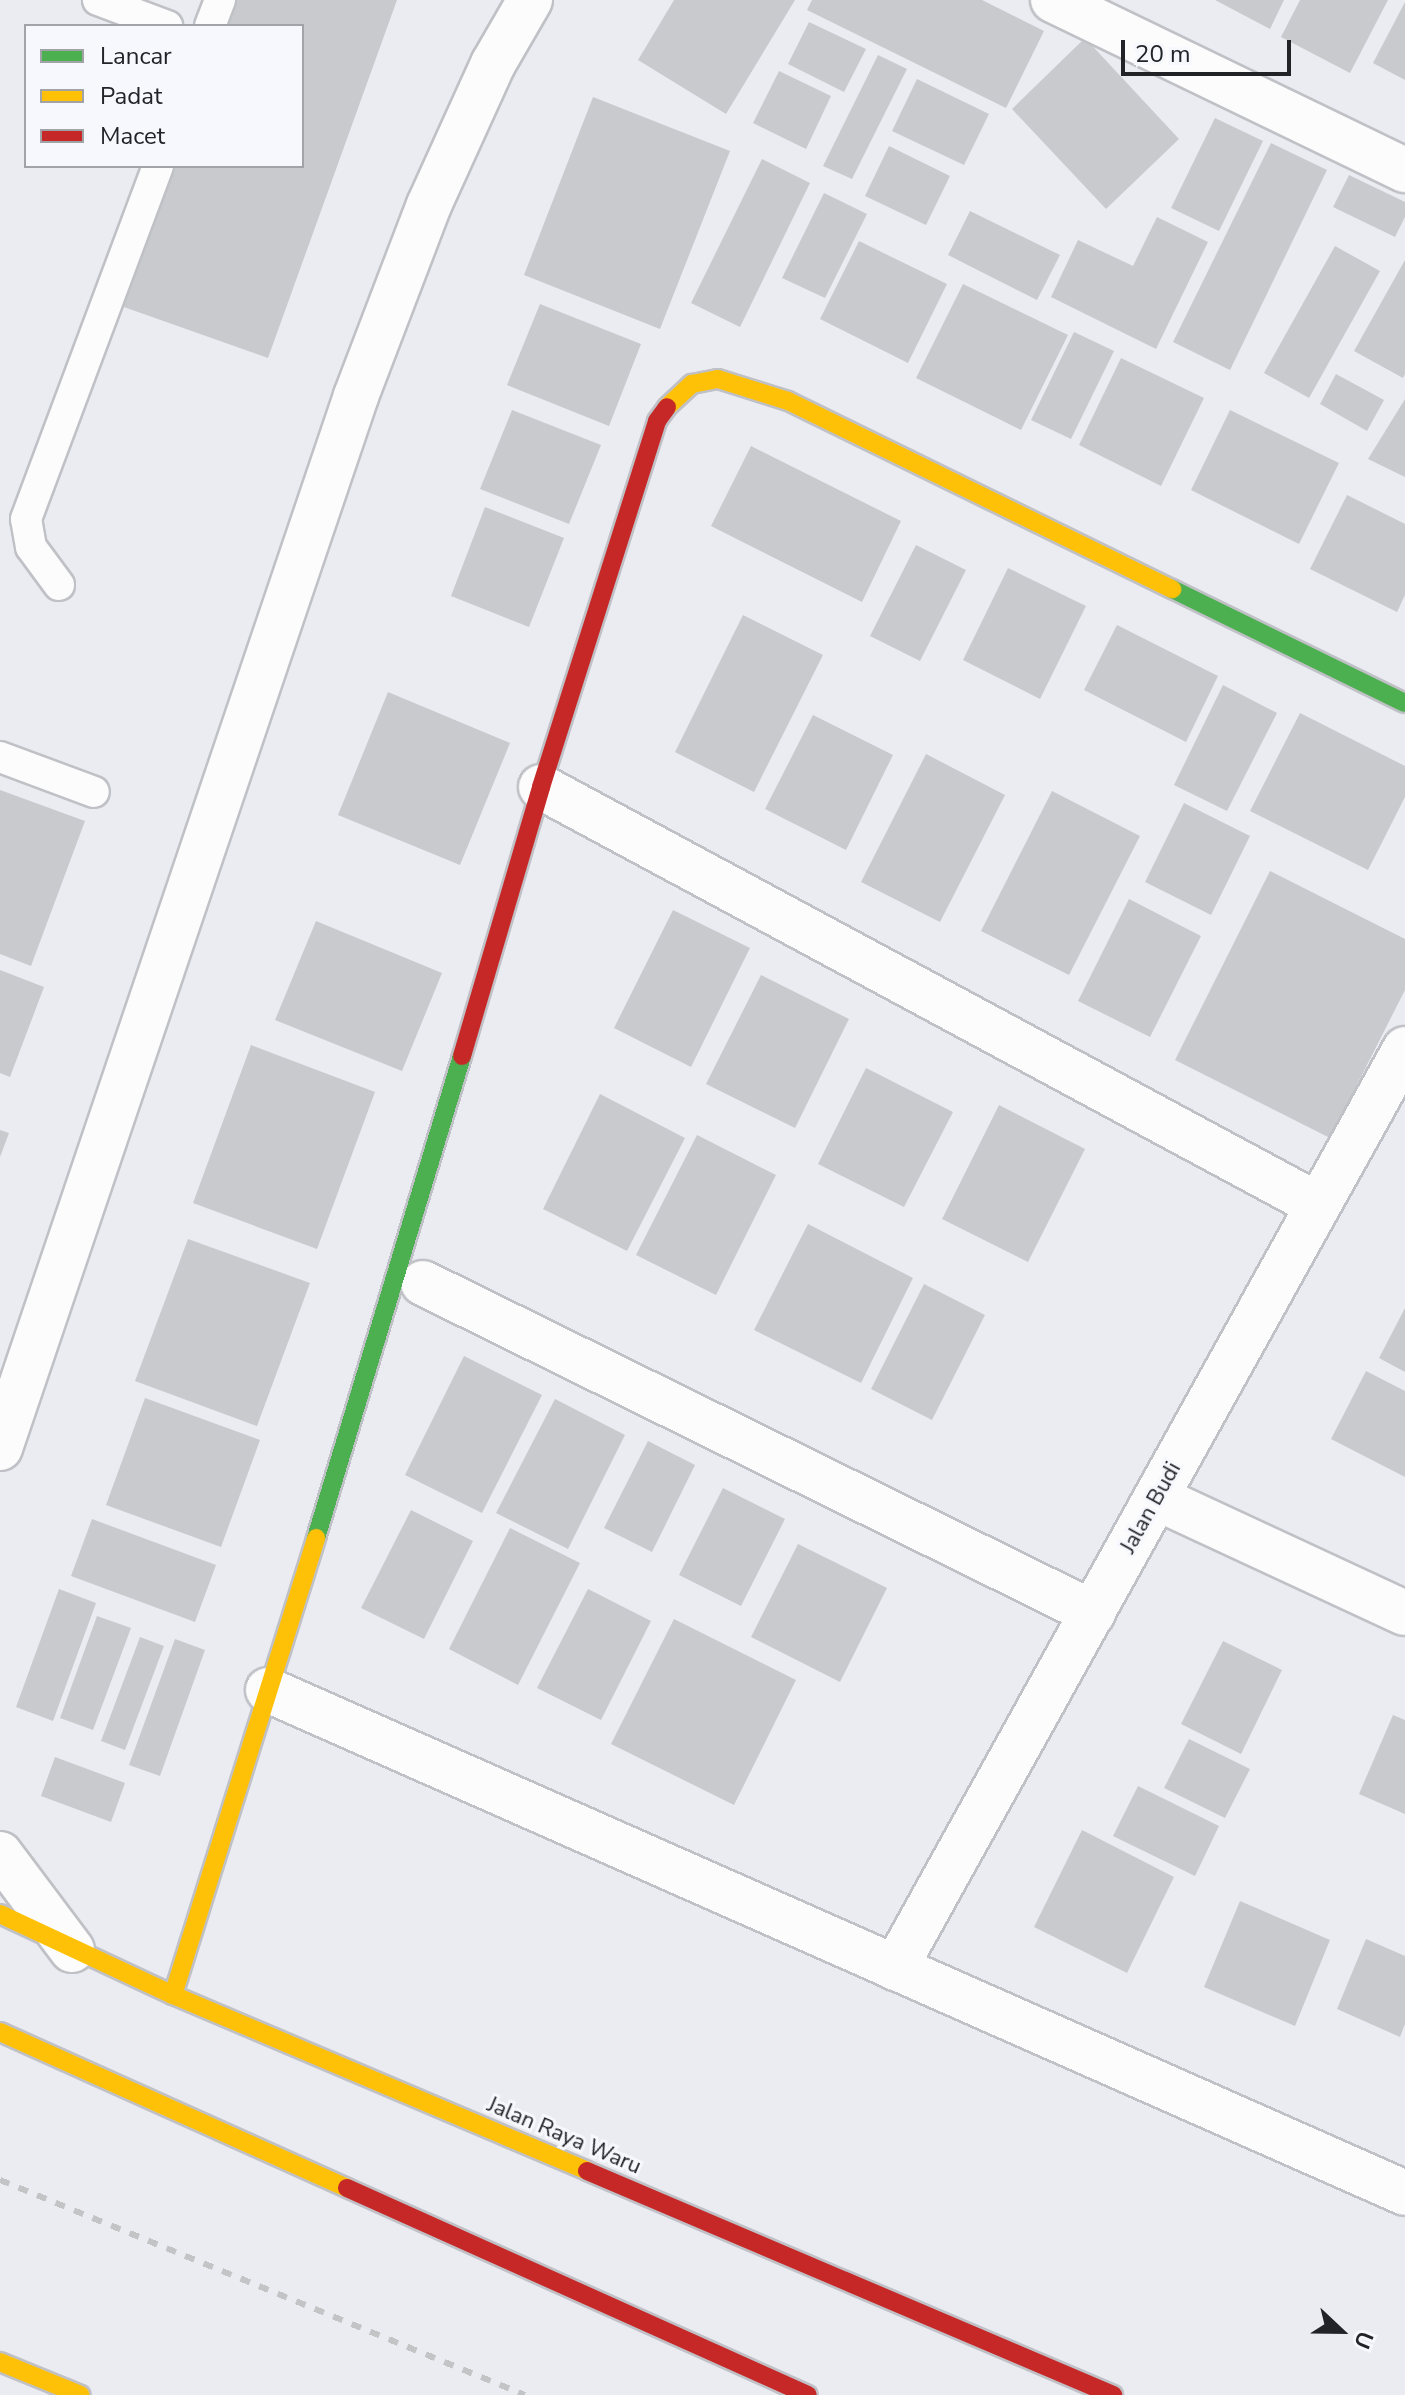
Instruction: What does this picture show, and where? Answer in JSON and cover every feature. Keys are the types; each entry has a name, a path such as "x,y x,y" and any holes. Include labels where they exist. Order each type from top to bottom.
{"main road":[{"path":"173,1995 399,1272 541,787 657,421 692,384 718,379 788,401 1405,703"},
{"name":"Jalan Raya Waru","path":"0,1914 173,1995 1113,2395"},
{"path":"0,2032 808,2395"},
{"path":"0,2362 81,2395"}],"street":[{"path":"0,1448 356,396 429,205 493,64 530,0"},
{"path":"1053,0 1405,170"},
{"path":"541,787 1318,1205"},
{"name":"Jalan Budi","path":"895,1968 1405,1049"},
{"path":"423,1283 1093,1613"},
{"path":"1157,1498 1405,1613"},
{"path":"268,1690 1405,2193"},
{"path":"0,1854 72,1950"}],"lane":[{"path":"98,0 162,24"},
{"path":"211,24 220,0"},
{"path":"59,585 31,547 26,519 157,168"},
{"path":"0,757 94,792"}],"building":[{"path":"230,0 397,0 268,358 121,306 170,168 304,168 304,24 222,24"},
{"path":"674,0 795,0 726,114 638,60"},
{"path":"812,0 982,0 1044,31 1006,108 807,10"},
{"path":"1215,0 1284,0 1270,29"},
{"path":"1300,0 1388,0 1350,73 1281,37"},
{"path":"1405,2 1405,80 1373,63"},
{"path":"809,22 866,49 844,92 788,64"},
{"path":"1085,38 1179,139 1106,209 1012,109"},
{"path":"878,55 907,69 852,179 823,166"},
{"path":"779,71 831,96 806,149 753,123"},
{"path":"917,79 989,114 964,165 892,131"},
{"path":"593,97 730,151 660,329 524,275"},
{"path":"1215,118 1263,141 1219,231 1171,208"},
{"path":"1271,143 1327,170 1230,370 1173,342"},
{"path":"889,146 950,176 926,225 865,196"},
{"path":"762,159 810,183 740,327 691,303"},
{"path":"1349,175 1405,202 1405,217 1395,237 1333,207"},
{"path":"824,193 867,214 825,298 782,278"},
{"path":"970,211 1060,255 1037,300 948,255"},
{"path":"1157,217 1208,242 1156,349 1051,297 1078,240 1133,266"},
{"path":"859,241 947,284 908,363 820,319"},
{"path":"1335,246 1380,271 1309,398 1264,373"},
{"path":"1405,260 1405,374 1403,378 1354,351"},
{"path":"963,284 1068,335 1021,430 916,378"},
{"path":"540,304 641,344 609,426 507,385"},
{"path":"1074,332 1114,351 1071,439 1031,420"},
{"path":"1121,358 1204,398 1161,486 1079,445"},
{"path":"1336,374 1384,400 1367,431 1320,404"},
{"path":"1405,399 1405,477 1368,459"},
{"path":"512,410 601,445 569,524 480,489"},
{"path":"1230,410 1339,463 1299,544 1191,490"},
{"path":"751,446 901,521 862,602 711,526"},
{"path":"1347,495 1405,524 1405,595 1397,612 1310,569"},
{"path":"485,507 564,538 529,627 451,596"},
{"path":"916,545 966,570 920,661 870,636"},
{"path":"1008,568 1086,606 1040,699 963,660"},
{"path":"743,615 823,655 754,792 675,752"},
{"path":"1117,625 1218,676 1186,742 1084,690"},
{"path":"1223,685 1277,713 1227,811 1174,785"},
{"path":"388,692 510,743 460,865 338,815"},
{"path":"1300,713 1405,766 1405,797 1368,870 1250,811"},
{"path":"813,715 893,755 846,850 765,809"},
{"path":"926,754 1005,795 940,922 861,882"},
{"path":"0,790 85,821 31,966 0,954"},
{"path":"1052,791 1140,836 1069,975 981,931"},
{"path":"1184,803 1250,836 1211,915 1145,882"},
{"path":"1270,871 1405,939 1405,990 1330,1138 1175,1060"},
{"path":"1129,899 1201,936 1150,1037 1078,1001"},
{"path":"673,910 750,948 691,1067 614,1028"},
{"path":"316,921 442,973 402,1071 275,1020"},
{"path":"0,970 44,987 10,1077 0,1073"},
{"path":"761,975 849,1019 795,1128 706,1084"},
{"path":"251,1045 375,1092 317,1249 193,1203"},
{"path":"866,1068 953,1112 904,1207 818,1164"},
{"path":"600,1094 685,1138 627,1251 543,1209"},
{"path":"999,1105 1085,1149 1028,1262 942,1219"},
{"path":"0,1130 9,1133 0,1157"},
{"path":"697,1135 776,1175 716,1295 636,1255"},
{"path":"808,1224 913,1278 861,1383 754,1330"},
{"path":"188,1239 310,1283 257,1426 135,1381"},
{"path":"924,1284 985,1315 932,1420 871,1389"},
{"path":"1405,1308 1405,1372 1379,1358"},
{"path":"464,1356 542,1395 482,1513 405,1475"},
{"path":"1366,1371 1405,1391 1405,1477 1331,1439"},
{"path":"145,1398 260,1440 221,1547 106,1505"},
{"path":"555,1399 625,1435 568,1549 496,1513"},
{"path":"648,1441 695,1465 652,1552 604,1528"},
{"path":"723,1488 785,1519 741,1606 679,1575"},
{"path":"411,1510 473,1541 424,1639 361,1608"},
{"path":"92,1519 216,1565 195,1622 71,1576"},
{"path":"510,1528 580,1563 518,1685 449,1649"},
{"path":"798,1544 887,1588 840,1682 751,1637"},
{"path":"59,1589 96,1603 53,1721 16,1707"},
{"path":"588,1589 651,1621 601,1720 537,1688"},
{"path":"97,1616 131,1628 93,1730 60,1718"},
{"path":"674,1619 796,1680 734,1805 611,1744"},
{"path":"140,1637 164,1646 125,1750 101,1741"},
{"path":"175,1639 205,1650 160,1776 129,1765"},
{"path":"1223,1641 1282,1670 1241,1754 1181,1724"},
{"path":"1393,1715 1405,1720 1405,1814 1359,1794"},
{"path":"1189,1739 1250,1769 1225,1818 1164,1788"},
{"path":"55,1757 125,1783 111,1822 41,1796"},
{"path":"1138,1786 1219,1826 1195,1876 1113,1836"},
{"path":"1082,1830 1174,1877 1127,1973 1034,1927"},
{"path":"1240,1901 1330,1940 1295,2026 1204,1987"},
{"path":"1366,1939 1405,1956 1405,2024 1400,2037 1337,2009"}],"railway":[{"path":"0,2180 525,2395"}],"traffic: fast":[{"path":"1172,589 1405,703"},
{"path":"316,1538 462,1056"}],"traffic: slow":[{"path":"667,407 692,384 718,379 788,401 1172,589"},
{"path":"173,1995 316,1538"},
{"path":"0,1914 173,1995 587,2171"},
{"path":"0,2032 347,2188"},
{"path":"0,2362 81,2395"}],"traffic: jam":[{"path":"462,1056 541,787 657,421 667,407"},
{"path":"587,2171 1113,2395"},
{"path":"347,2188 808,2395"}]}
